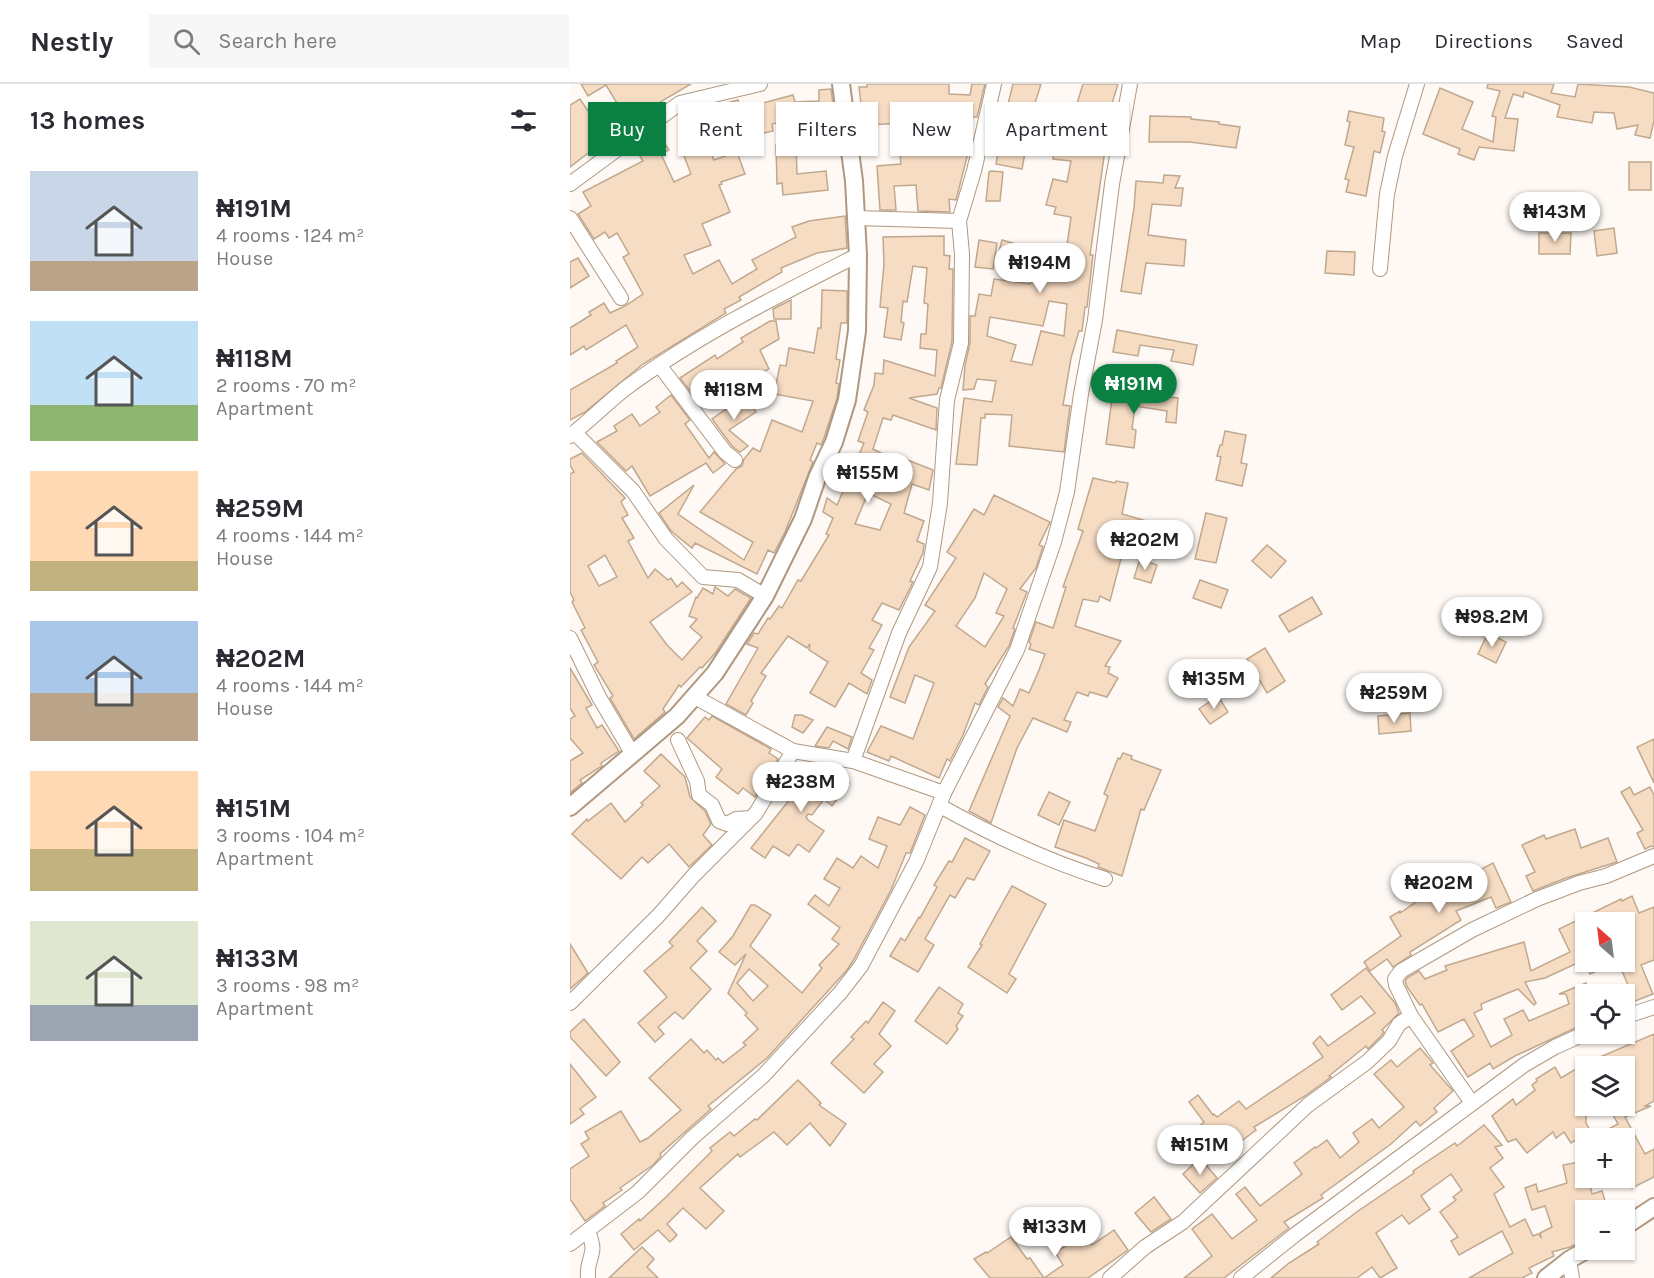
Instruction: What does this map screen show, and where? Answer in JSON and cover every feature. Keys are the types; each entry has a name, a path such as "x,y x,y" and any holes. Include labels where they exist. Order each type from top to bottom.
{"street":[{"path":"570,184 680,103 760,84"},
{"path":"570,807 652,738 695,697 715,673 765,596 803,519 817,478 834,442 847,400 857,331 858,255 854,182 841,84"},
{"path":"854,760 899,633 930,567 936,538 947,400 961,343 962,255 959,221 974,171 994,84"},
{"path":"570,1244 638,1192 692,1138 763,1076 840,993 861,966 916,861 942,800 1017,650 1054,542 1067,492 1075,445 1081,393 1095,320 1112,184 1130,84"},
{"path":"1380,269 1387,194 1395,156 1417,84"},
{"path":"570,218 621,298"},
{"path":"856,218 959,221"},
{"path":"765,596 738,580 703,577 666,539 633,491 572,434 626,389 660,366 761,304 858,255"},
{"path":"660,366 724,452 735,460"},
{"path":"570,638 632,753"},
{"path":"695,697 794,751 854,760 942,800 986,832 1077,871 1105,879"},
{"path":"678,740 697,781 699,795 712,805 719,820 727,824 736,819 750,818"},
{"path":"570,1004 756,813 794,751"},
{"path":"1472,1103 1411,1016 1395,979 1401,971 1472,930 1537,899 1579,883 1606,876 1654,856"},
{"path":"1635,1013 1654,1007"},
{"path":"1110,1278 1145,1247 1191,1215 1308,1105 1368,1062 1389,1041 1399,1024 1411,1016"},
{"path":"1241,1278 1524,1065 1575,1038"},
{"path":"1635,1220 1654,1207"},
{"path":"588,1231 592,1243 588,1278"},
{"path":"1546,1278 1575,1257"},
{"path":"1569,1260 1572,1278"}],"building":[{"path":"581,84 691,84 660,102 616,102 606,85 588,96"},
{"path":"867,84 949,84 949,94 970,95 972,84 985,84 977,117 973,117 973,102 890,102 890,124 878,124 878,102 861,102 859,87 867,87"},
{"path":"1013,84 1041,84 1035,102 1008,102"},
{"path":"1083,84 1118,84 1112,102 1078,102"},
{"path":"1488,84 1554,84 1551,93 1575,97 1578,84 1629,87 1654,93 1654,121 1650,138 1635,135 1638,125 1617,129 1614,113 1594,112 1592,123 1557,117 1560,105 1524,92 1523,97 1513,94 1505,118 1518,119 1514,151 1479,147 1474,160 1458,154 1460,149 1423,134 1440,88 1473,102 1462,129 1493,142 1496,117 1492,116 1500,91 1487,88"},
{"path":"831,89 833,102 795,102 819,101 819,90"},
{"path":"793,95 795,102 776,102 776,123 772,124 773,131 764,133 764,103"},
{"path":"580,99 588,111 588,153 570,167 570,105"},
{"path":"1349,111 1384,118 1382,131 1385,132 1380,153 1374,151 1366,196 1346,192 1349,180 1345,179 1354,147 1345,145 1350,122 1347,121"},
{"path":"1150,116 1191,117 1191,119 1240,127 1236,148 1190,142 1149,142"},
{"path":"640,156 662,156 674,182 691,174 684,156 712,156 714,160 726,156 738,156 745,174 721,182 722,184 719,185 730,212 702,224 711,245 684,255 693,274 719,260 732,284 757,269 752,260 796,237 792,227 809,221 845,216 847,248 817,253 781,268 782,272 739,297 741,300 724,309 726,313 643,364 585,412 570,420 570,390 617,363 616,361 638,347 626,325 586,350 584,346 570,355 570,328 591,315 589,312 604,303 610,313 643,294 623,257 629,254 617,233 609,238 605,232 594,239 578,214 591,206 583,192 643,161"},
{"path":"776,156 796,156 797,174 826,171 828,190 783,195 782,183 777,184"},
{"path":"900,156 967,156 956,200 949,199 950,212 918,211 916,185 894,186 896,210 880,210 877,166 901,164"},
{"path":"997,156 1024,156 1022,169 996,164"},
{"path":"1053,156 1104,156 1090,255 1093,255 1087,307 1085,307 1082,331 1079,331 1071,358 1063,405 1070,406 1064,452 1009,446 1012,415 985,414 985,418 981,418 977,465 956,464 964,398 992,402 996,381 977,379 974,389 963,390 970,343 970,316 975,316 979,294 991,296 994,279 1030,284 1041,246 1066,252 1071,217 1054,214 1056,207 1046,205 1053,179 1067,182 1071,161 1053,159","holes":["1049,301 1067,304 1064,336 1041,331 1032,365 1011,361 1016,345 987,336 990,317 1043,326"]},
{"path":"1629,162 1651,162 1651,190 1629,190"},
{"path":"989,172 1003,172 1000,201 986,201"},
{"path":"1164,175 1180,176 1175,188 1183,188 1181,206 1152,204 1148,235 1186,240 1184,266 1146,263 1141,294 1121,291 1136,181 1163,183"},
{"path":"1614,228 1617,253 1597,256 1594,231"},
{"path":"1539,233 1571,233 1570,254 1539,254"},
{"path":"944,236 944,255 950,256 949,269 953,269 952,342 941,388 937,394 909,398 937,408 936,430 893,415 891,420 883,418 873,449 903,464 905,459 933,470 929,490 912,484 904,513 924,521 917,541 924,544 923,553 910,581 913,582 899,610 882,603 872,620 882,625 869,648 874,650 861,673 872,680 867,694 849,683 835,707 810,693 828,662 809,650 810,644 807,648 788,636 761,673 766,676 751,701 753,703 746,715 726,704 758,648 747,644 754,633 758,634 779,606 782,608 829,535 826,534 833,518 823,512 827,498 837,505 864,443 858,441 868,412 864,410 874,385 875,373 883,374 884,360 935,376 937,350 920,348 921,334 926,334 928,304 924,303 927,268 913,266 907,302 903,301 901,322 904,323 901,340 884,337 888,308 880,307 884,264 883,237","holes":["868,493 891,504 880,530 855,524"]},
{"path":"979,240 997,243 993,269 975,267"},
{"path":"1002,240 1020,245 1018,256 999,251"},
{"path":"1327,251 1355,252 1354,275 1325,273"},
{"path":"578,258 589,276 570,288 570,262"},
{"path":"822,290 847,291 847,323 841,323 836,359 840,360 836,383 839,384 837,398 821,445 817,443 810,460 813,462 785,532 774,553 768,550 757,574 695,543 692,548 671,531 659,513 694,485 678,514 744,560 753,542 700,512 736,469 742,466 744,459 753,448 760,452 772,420 802,432 813,401 774,394 780,365 786,366 789,348 814,353 818,328 821,328"},
{"path":"791,300 791,319 774,319 773,309"},
{"path":"770,321 776,321 779,339 760,350 769,369 750,379 756,388 744,395 729,372 695,397 680,378 715,355 717,359 743,342 741,338"},
{"path":"1117,330 1197,345 1193,365 1171,361 1174,350 1140,345 1138,356 1113,352"},
{"path":"1113,391 1178,398 1176,423 1166,422 1167,411 1135,406 1132,429 1136,430 1134,448 1106,444"},
{"path":"671,395 690,420 685,424 709,458 714,452 725,464 713,473 706,463 650,496 632,466 626,471 597,442 617,431 614,426 632,414 640,426 660,412 656,407"},
{"path":"745,396 756,412 729,430 748,446 740,452 732,446 712,419"},
{"path":"1225,431 1246,435 1241,463 1247,464 1242,486 1216,480 1221,457 1217,456"},
{"path":"582,453 625,498 621,502 628,515 622,518 634,538 628,541 648,578 655,569 668,580 671,578 677,587 682,582 692,592 650,622 667,645 682,660 702,637 690,627 697,619 689,616 696,597 703,588 713,594 715,587 728,596 735,589 751,598 716,652 681,687 679,685 663,709 665,712 634,739 610,698 613,696 594,665 598,662 581,630 585,628 572,602 574,600 570,592 570,474 574,472 570,459","holes":["605,555 617,577 599,586 588,566"]},
{"path":"1093,478 1115,483 1116,481 1128,483 1122,514 1150,522 1147,532 1142,530 1137,546 1125,543 1110,601 1100,596 1098,602 1083,599 1075,626 1121,641 1105,666 1110,667 1108,673 1118,678 1107,697 1090,692 1088,696 1077,692 1064,720 1071,722 1067,732 1033,718 1017,748 991,823 969,811 1010,716 998,707 1003,698 1013,706 1020,689 1029,693 1039,670 1045,654 1029,649 1031,644 1029,642 1036,622 1053,628 1066,587 1063,587 1083,531 1078,529"},
{"path":"994,495 1050,522 1039,545 1043,547 1036,568 1020,589 1027,592 1013,628 1015,629 1009,646 985,684 988,687 979,705 975,703 963,735 950,761 947,759 939,778 891,756 889,761 867,752 881,726 913,739 934,683 915,675 905,703 890,697 909,647 935,611 925,605 956,558 947,552 974,509 984,515","holes":["984,573 1007,589 996,613 1004,616 985,647 956,626 975,598"]},
{"path":"1206,513 1227,518 1216,563 1195,559"},
{"path":"1267,545 1286,561 1271,578 1252,561"},
{"path":"1140,559 1157,565 1151,583 1134,578"},
{"path":"1200,580 1228,590 1221,608 1193,598"},
{"path":"1312,597 1322,614 1289,632 1279,616"},
{"path":"1488,633 1506,642 1496,663 1478,654"},
{"path":"1265,648 1285,681 1267,693 1247,659"},
{"path":"570,668 592,705 586,708 597,728 602,725 619,751 601,763 602,766 580,780 582,783 570,793 570,761 583,753 570,738 570,719 575,716 570,708"},
{"path":"1218,696 1228,712 1210,724 1199,709"},
{"path":"1410,713 1411,731 1379,734 1378,716"},
{"path":"795,715 802,715 813,720 803,733 792,727"},
{"path":"712,716 771,749 769,753 778,759 755,797 743,788 738,794 716,777 722,769 687,738 705,717 709,720"},
{"path":"827,727 852,737 848,749 833,741 829,748 815,746"},
{"path":"1654,739 1654,783 1637,747"},
{"path":"1123,753 1132,756 1131,759 1161,770 1144,810 1141,809 1122,876 1098,867 1099,864 1086,858 1055,847 1064,820 1095,831 1108,796 1104,794 1118,758 1120,759"},
{"path":"661,754 685,777 690,797 705,811 711,824 703,835 712,845 689,867 669,844 648,863 642,857 621,879 572,834 587,819 588,821 611,803 625,822 660,786 644,771"},
{"path":"804,764 827,776 831,771 849,783 832,806 824,799 812,815 808,814 806,817 824,831 809,852 798,844 789,856 773,846 765,858 751,848 802,784 794,779"},
{"path":"1630,787 1634,795 1650,787 1654,795 1654,847 1645,849 1637,833 1643,830 1621,792"},
{"path":"1049,792 1070,802 1059,825 1038,815"},
{"path":"910,807 925,815 910,853 906,853 891,890 847,970 767,1058 708,1106 711,1109 660,1154 661,1156 653,1165 620,1188 622,1190 603,1203 605,1206 585,1221 570,1199 570,1169 589,1156 581,1144 589,1139 585,1132 621,1111 640,1142 648,1138 681,1110 649,1078 691,1039 704,1053 707,1050 716,1060 718,1058 723,1063 746,1045 743,1043 758,1029 728,993 746,954 735,965 719,952 733,936 751,905 771,915 750,946 802,993 822,968 819,965 839,944 832,939 840,928 808,904 815,895 829,906 840,888 824,879 837,858 853,868 861,856 878,868 887,846 869,839 878,817 900,825","holes":["749,969 768,986 753,1001 737,983"]},
{"path":"1575,829 1581,848 1608,838 1617,862 1533,891 1526,876 1535,872 1522,845 1544,835 1546,839"},
{"path":"965,838 990,851 974,880 967,878 955,898 950,895 925,939 934,945 918,972 890,956 901,938 905,941 920,918 937,887 934,885 949,861 952,862"},
{"path":"1493,863 1511,902 1496,908 1491,897 1456,911 1461,920 1410,952 1411,955 1393,967 1387,959 1370,971 1364,962 1401,936 1390,917 1400,911 1400,913 1433,890 1435,894"},
{"path":"1012,886 1046,904 1009,974 1016,979 1007,993 968,967 982,945 980,944"},
{"path":"1632,896 1639,913 1654,907 1654,960 1641,965 1653,994 1635,1001 1635,984 1628,984 1622,972 1635,972 1635,912 1594,912"},
{"path":"702,907 716,921 697,941 707,951 690,968 711,989 683,1019 675,1012 658,1027 664,1034 655,1042 638,1023 667,997 644,971 673,946 669,942"},
{"path":"1575,921 1575,964 1545,978 1525,982 1536,1003 1534,1005 1518,989 1481,1004 1482,1009 1474,1013 1491,1047 1512,1035 1504,1019 1523,1010 1529,1021 1569,1004 1566,994 1559,994 1575,987 1575,1028 1515,1056 1493,1069 1490,1063 1468,1077 1451,1051 1474,1036 1464,1019 1438,1032 1405,981 1419,971 1425,979 1447,970 1445,966 1524,942 1531,971 1570,952 1559,929"},
{"path":"570,944 588,973 570,989"},
{"path":"1366,968 1395,1003 1399,1013 1382,1030 1384,1032 1382,1035 1368,1049 1366,1046 1305,1096 1254,1127 1256,1130 1240,1142 1230,1129 1201,1155 1186,1138 1204,1122 1189,1102 1198,1095 1217,1117 1239,1101 1246,1109 1323,1057 1313,1043 1320,1036 1328,1046 1375,1013 1361,996 1342,1010 1331,995"},
{"path":"939,987 963,1004 958,1013 963,1016 956,1026 958,1029 947,1044 915,1021"},
{"path":"883,1002 895,1011 879,1034 891,1046 874,1064 883,1072 864,1093 831,1063 854,1039 851,1037 866,1021 868,1023"},
{"path":"584,1019 620,1062 606,1076 570,1037 570,1032"},
{"path":"1654,1034 1654,1101 1645,1106 1651,1106 1635,1113 1635,1056 1602,1056"},
{"path":"1420,1048 1433,1063 1430,1065 1453,1091 1434,1108 1437,1112 1420,1126 1416,1121 1391,1144 1321,1195 1323,1198 1284,1222 1289,1228 1224,1278 1184,1278 1212,1256 1192,1229 1212,1214 1232,1239 1257,1220 1236,1194 1245,1187 1260,1206 1302,1174 1294,1163 1315,1147 1327,1140 1340,1158 1359,1142 1353,1133 1372,1119 1379,1128 1404,1107 1374,1074 1391,1060 1397,1067"},
{"path":"570,1064 596,1097 580,1109 584,1114 570,1124"},
{"path":"1555,1067 1561,1078 1575,1070 1575,1116 1586,1116 1589,1128 1575,1128 1575,1140 1571,1143 1564,1132 1556,1138 1553,1132 1527,1153 1516,1139 1508,1142 1492,1116 1513,1099 1516,1105 1535,1090 1532,1085 1537,1081 1536,1079"},
{"path":"798,1080 821,1103 819,1105 846,1124 830,1146 810,1123 787,1145 774,1132 740,1157 738,1154 700,1188 724,1211 706,1229 683,1208 667,1224 677,1235 670,1242 658,1230 634,1250 621,1234 639,1219 640,1221 665,1198 712,1151 710,1148 730,1132 734,1136 755,1119 757,1120"},
{"path":"1614,1116 1627,1116 1625,1117 1631,1128 1611,1128 1618,1124"},
{"path":"1484,1125 1502,1145 1495,1147 1503,1158 1490,1168 1504,1187 1494,1194 1510,1227 1525,1219 1533,1236 1538,1234 1541,1237 1540,1233 1552,1227 1545,1206 1532,1210 1525,1188 1536,1184 1538,1192 1567,1183 1563,1165 1575,1163 1575,1188 1591,1188 1592,1194 1602,1191 1605,1200 1575,1200 1575,1245 1552,1252 1554,1256 1529,1268 1532,1273 1522,1278 1469,1278 1513,1253 1502,1231 1459,1255 1451,1241 1458,1237 1440,1212 1456,1200 1453,1197 1462,1190 1451,1174 1421,1196 1430,1209 1409,1224 1402,1215 1376,1233 1397,1268 1380,1278 1372,1267 1357,1278 1271,1278 1289,1263 1319,1244 1317,1242 1358,1211 1414,1173 1413,1171 1455,1143 1457,1146"},
{"path":"1635,1136 1645,1154 1654,1149 1654,1177 1635,1186"},
{"path":"1200,1158 1217,1178 1200,1193 1183,1174"},
{"path":"1154,1197 1171,1219 1151,1232 1135,1213"},
{"path":"1077,1223 1092,1245 1114,1230 1128,1250 1088,1278 1044,1278 1063,1265 1055,1252 1069,1244 1061,1234"},
{"path":"1011,1237 1044,1278 990,1278 974,1259"},
{"path":"642,1247 654,1259 647,1267 658,1278 609,1278"}]}
